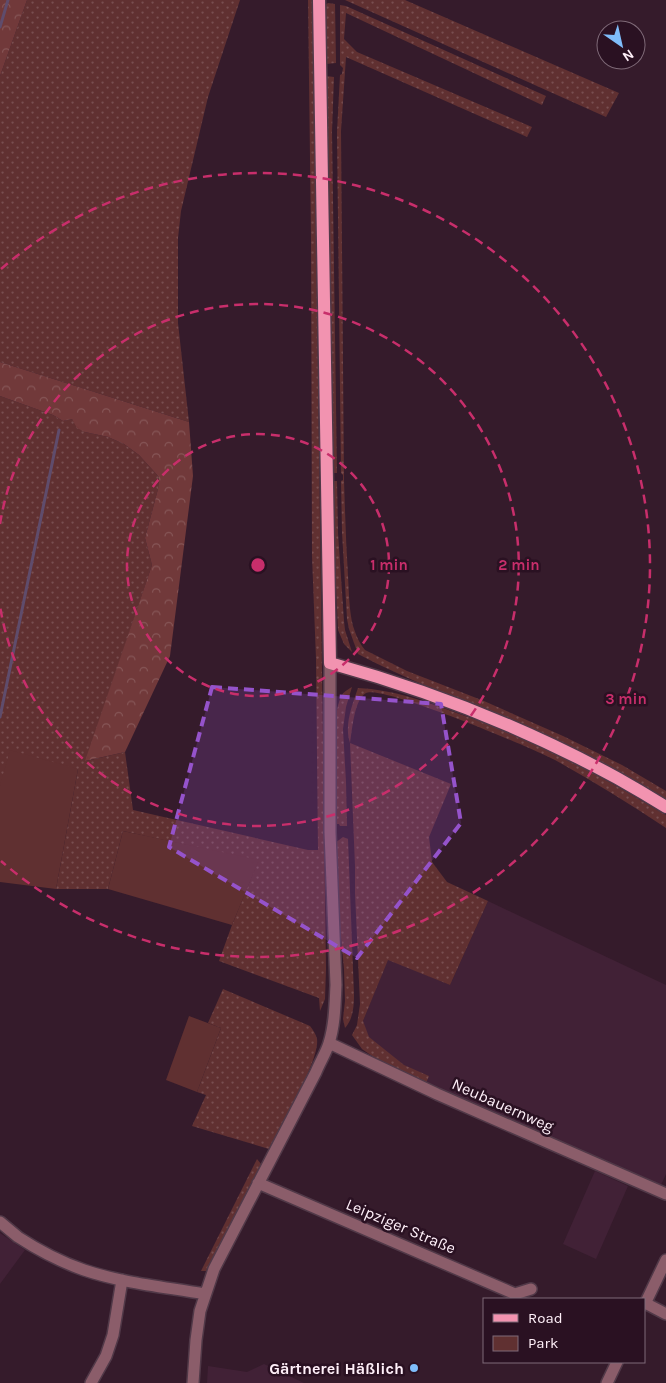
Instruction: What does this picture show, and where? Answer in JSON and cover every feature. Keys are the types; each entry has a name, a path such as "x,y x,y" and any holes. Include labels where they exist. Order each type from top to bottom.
{"main road":[{"path":"320,0 325,478 330,663 402,684 485,716 560,749 617,778 666,807"}],"street":[{"path":"193,1383 197,1327 205,1294 222,1253 316,1072 329,1043 333,1026 336,985 330,832 330,663"},
{"name":"Neubauernweg","path":"329,1043 437,1094 666,1194"},
{"name":"Leipziger Straße","path":"258,1182 515,1294 531,1289"},
{"path":"0,1222 18,1236 63,1262 84,1270 122,1280 205,1294"},
{"path":"646,1302 666,1260"},
{"path":"91,1383 106,1356 113,1335 122,1280"},
{"path":"646,1304 666,1314"},
{"path":"607,1383 617,1363"}],"highlighted area":[{"path":"212,687 441,704 461,823 357,958 169,847"}],"shaded area":[{"path":"488,901 666,985 666,1174 661,1185 426,1083 378,1060 362,1049 363,1021 388,959 450,985"},
{"path":"595,1171 628,1186 596,1259 563,1244"},
{"path":"0,1233 25,1250 0,1284"},
{"path":"264,1364 304,1383 207,1383 208,1366 247,1372"}],"green space":[{"path":"0,0 27,0 0,76"},
{"path":"27,0 240,0 208,97 181,211 178,238 178,323 189,422 0,362 0,76"},
{"path":"308,0 313,2 326,969 325,999 320,1011 319,998 219,961 258,861 123,831 108,889 56,889 78,769 0,786 0,396 53,415 63,421 72,419 85,432 108,437 124,444 139,455 159,477 158,489 145,538 152,565 86,761 125,752 133,810 308,850 318,850 316,659 312,556"},
{"path":"345,0 405,0 619,93 606,117"},
{"path":"328,3 335,4 336,63 326,64 325,5"},
{"path":"340,5 346,6 546,96 542,105 346,13 344,39 357,52 532,127 527,137 346,57 341,131 344,480 349,601 353,626 357,636 365,650 407,671 484,701 622,765 666,791 666,800 573,749 408,678 358,654 347,619 342,532 341,481 343,480 343,475 341,473 337,132 340,75 343,68 340,65"},
{"path":"326,76 334,77 332,132 337,473 331,473"},
{"path":"0,362 189,422 193,476 170,656 125,752 85,761 152,565 145,538 158,489 159,477 139,455 124,444 108,437 85,432 77,428 72,419 63,421 53,415 0,396"},
{"path":"331,481 337,481 338,533 344,621 352,652 344,644 338,630"},
{"path":"352,687 346,707 343,729 347,826 340,826 335,824 337,714 342,695"},
{"path":"358,688 407,696 505,731 570,761 666,815 666,828 555,760 458,719 399,698 378,693 366,693 362,696 356,709 350,743 348,722"},
{"path":"350,743 451,784 429,837 432,862 447,882 488,901 450,985 388,960 363,1021 369,1037 404,1065 429,1076 426,1083 378,1060 362,1049 352,1035 357,1025 360,1004"},
{"path":"10,750 78,769 56,889 0,882 0,786"},
{"path":"123,831 259,860 232,925 108,889"},
{"path":"343,837 348,839 354,995 350,1021 345,1028 343,1019 345,1001 344,969 338,907 335,843"},
{"path":"223,989 310,1026 317,1037 316,1049 306,1077 269,1149 192,1126 206,1095 197,1092 221,1028 208,1023"},
{"path":"189,1016 221,1028 197,1092 166,1080"},
{"path":"257,1159 261,1164 206,1271 201,1271"}],"waterway":[{"path":"0,27 8,0"},
{"path":"0,717 59,430"}],"place":[{"name":"Gärtnerei Häßlich","path":"414,1368"}]}
